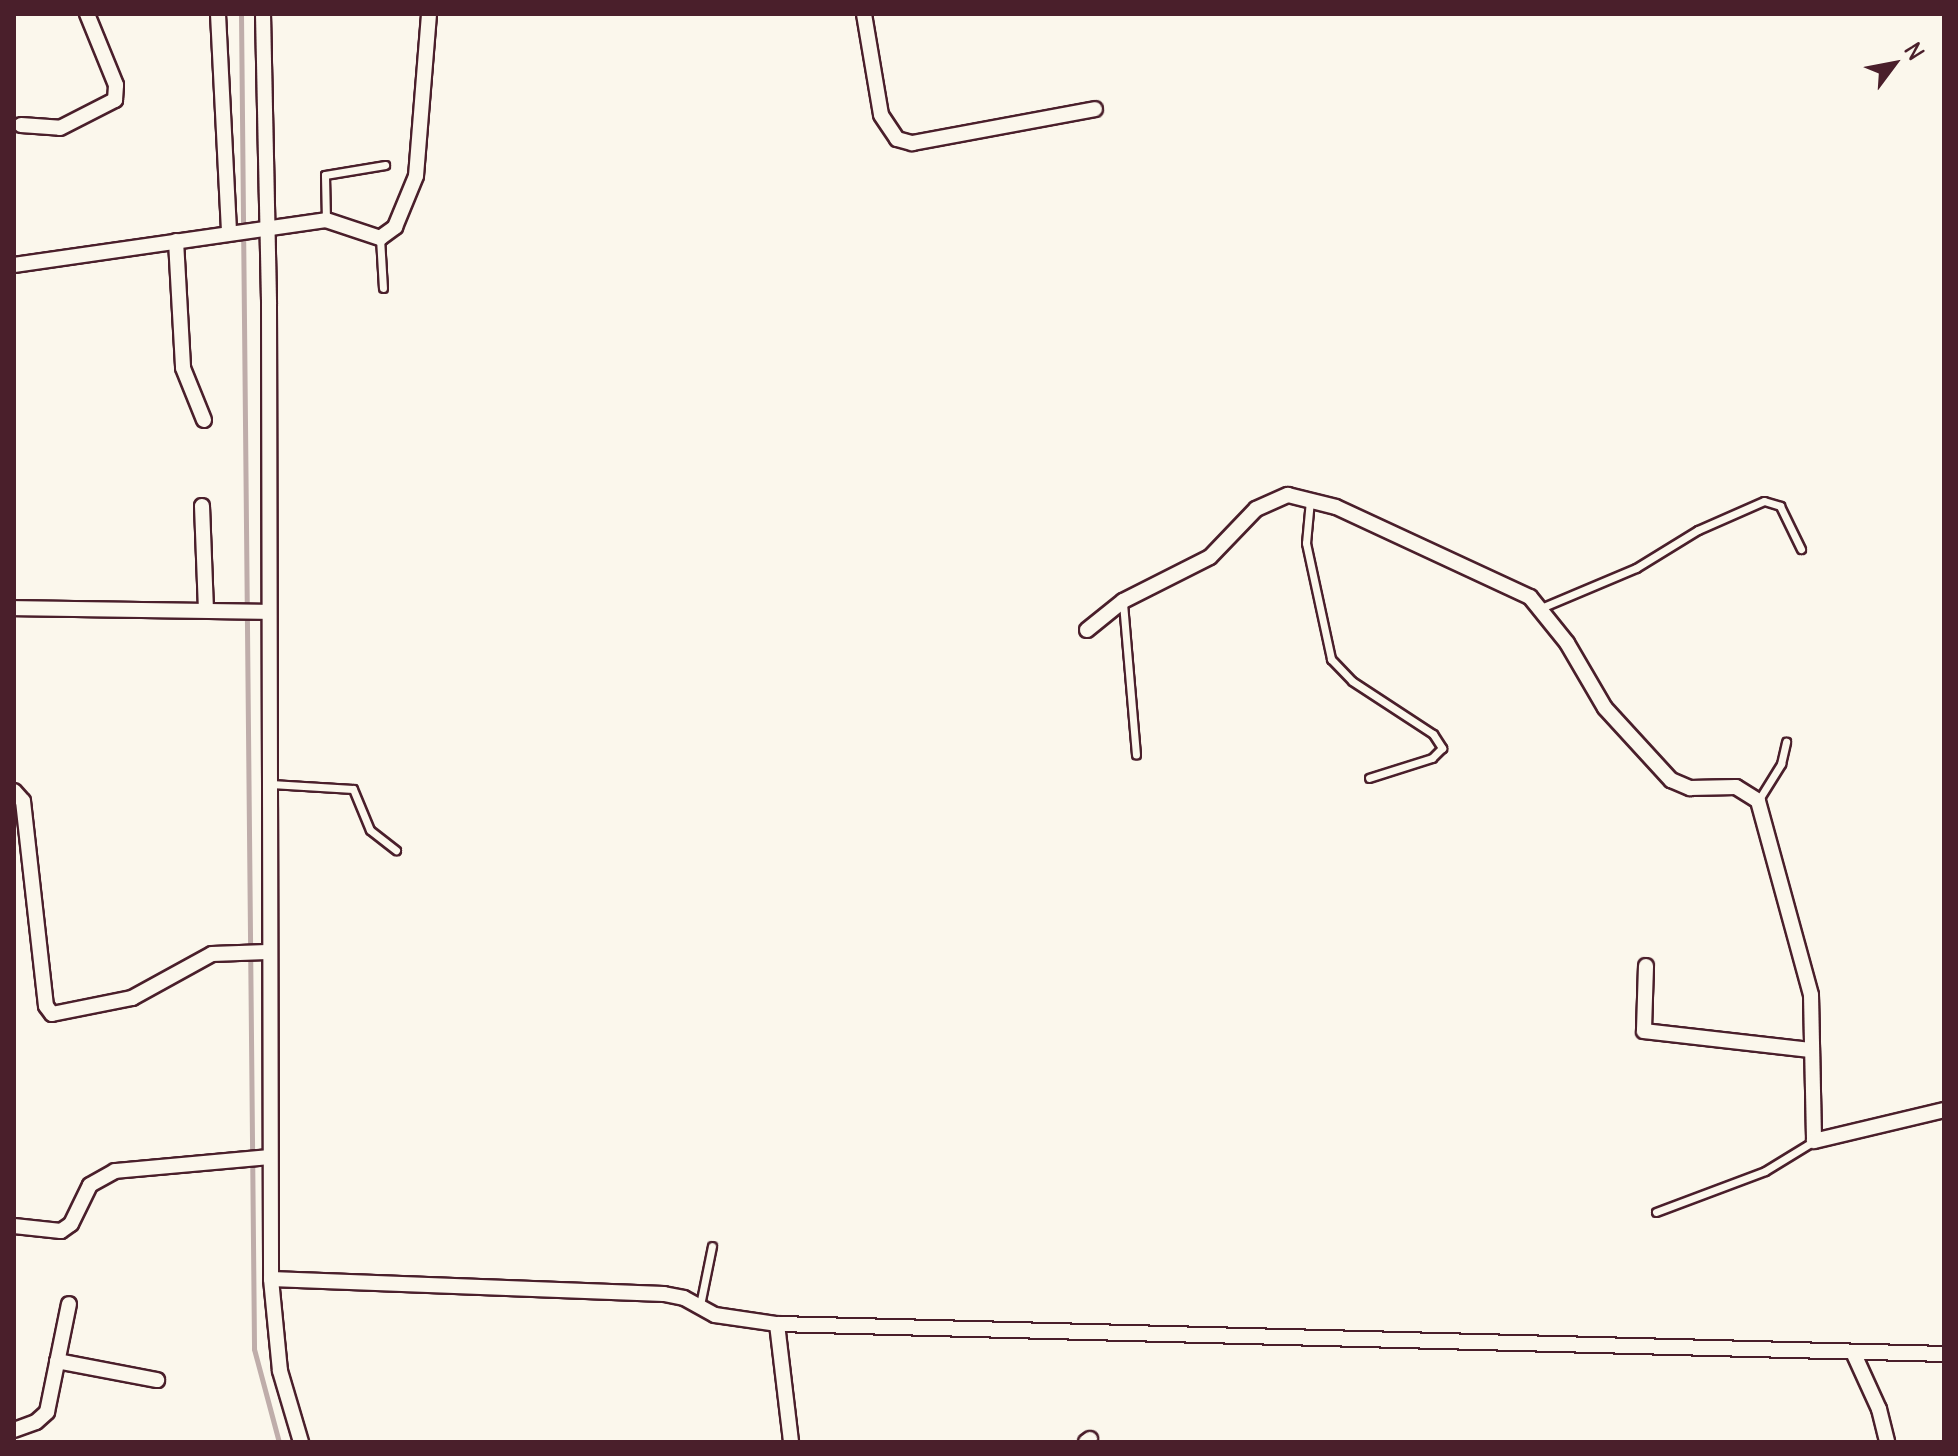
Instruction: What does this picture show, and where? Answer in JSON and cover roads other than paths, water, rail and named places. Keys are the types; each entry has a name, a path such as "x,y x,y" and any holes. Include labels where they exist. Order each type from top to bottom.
{"street":[{"path":"21,125 60,128 115,100 116,85 87,14"},
{"path":"218,14 233,233"},
{"path":"263,14 269,784 261,951 271,1279 280,1371 301,1442"},
{"path":"14,265 326,220 380,238 395,227 416,176 429,14"},
{"path":"864,14 881,115 897,139 912,143 1095,109"},
{"path":"176,241 183,368 204,420"},
{"path":"1087,630 1123,601 1210,557 1256,509 1288,495 1311,498 1530,597 1541,608 1605,708 1671,780 1690,788 1736,787 1758,801 1805,961 1814,1020 1810,1050 1814,1141 1944,1110"},
{"path":"202,506 206,610"},
{"path":"14,608 269,612"},
{"path":"14,791 23,801 46,1006 52,1014 132,998 227,950 261,951"},
{"path":"1646,966 1644,1031 1810,1050"},
{"path":"14,1226 61,1231 71,1224 90,1185 115,1171 233,1157 268,1157"},
{"path":"271,1279 664,1294 700,1305 715,1315 777,1324 1944,1354"},
{"path":"14,1430 36,1422 47,1412 69,1304"},
{"path":"777,1324 791,1442"},
{"path":"1853,1352 1879,1409 1887,1442"},
{"path":"57,1361 157,1380"}],"lane":[{"path":"326,220 325,175 385,165"},
{"path":"380,238 383,288"},
{"path":"1311,498 1306,543 1331,659 1352,681 1433,734 1442,748 1432,758 1369,778"},
{"path":"1541,608 1636,568 1698,530 1764,501 1780,506 1801,549"},
{"path":"1123,601 1136,754"},
{"path":"1758,801 1781,764 1786,742"},
{"path":"269,784 353,789 370,830 396,850"},
{"path":"1656,1212 1765,1171 1814,1141"},
{"path":"700,1305 712,1246"}],"waterway":[{"path":"241,14 254,1349 279,1442"}]}
